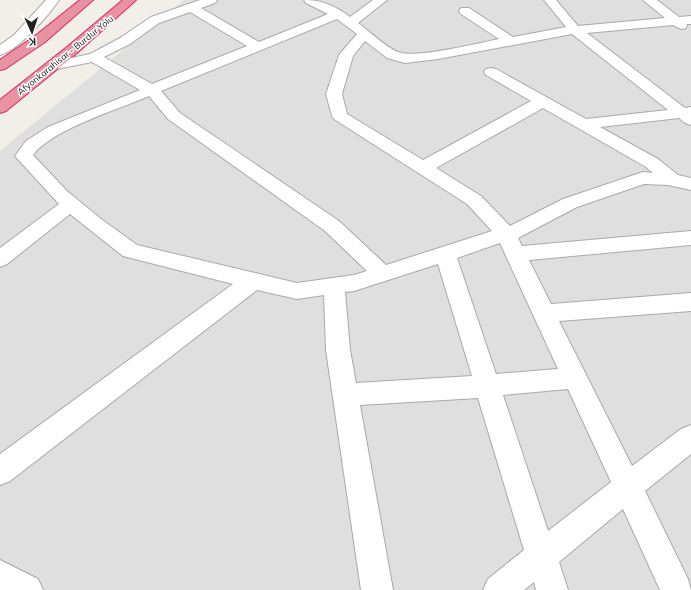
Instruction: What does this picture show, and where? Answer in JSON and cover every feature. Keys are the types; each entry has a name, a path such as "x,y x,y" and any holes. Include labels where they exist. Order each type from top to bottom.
{"highway":[{"path":"0,66 40,39 87,0"},
{"name":"Afyonkarahisar - Burdur Yolu","path":"0,108 110,19 130,0"}],"street":[{"path":"0,51 19,38 53,0"},
{"path":"52,66 94,57 125,41 155,20 211,0"},
{"path":"310,0 351,24 392,54 405,59 438,55 575,30 674,20 691,20"},
{"path":"381,0 351,24 258,46 153,91 54,130 32,145 24,156 71,204 94,224 130,251 296,290 354,283 516,231 570,203 643,178 673,180 691,184"},
{"path":"550,0 575,30 688,115"},
{"path":"649,0 691,33"},
{"path":"191,7 258,46"},
{"path":"465,11 511,41"},
{"path":"351,24 346,55 334,94 340,116 474,200 506,234 677,590"},
{"path":"94,57 153,91 174,116 332,226 382,274"},
{"path":"491,72 652,163 691,197"},
{"path":"423,168 543,101"},
{"path":"583,124 688,115"},
{"path":"0,259 71,204"},
{"path":"516,254 691,238"},
{"path":"445,253 552,590"},
{"path":"0,471 253,281"},
{"path":"334,285 338,350 377,590"},
{"path":"544,314 691,302"},
{"path":"346,395 487,386 575,378"},
{"path":"499,590 627,487 691,438"},
{"path":"0,576 27,590"}],"shaded area":[{"path":"184,0 691,0 691,590 0,590 0,151"}]}
